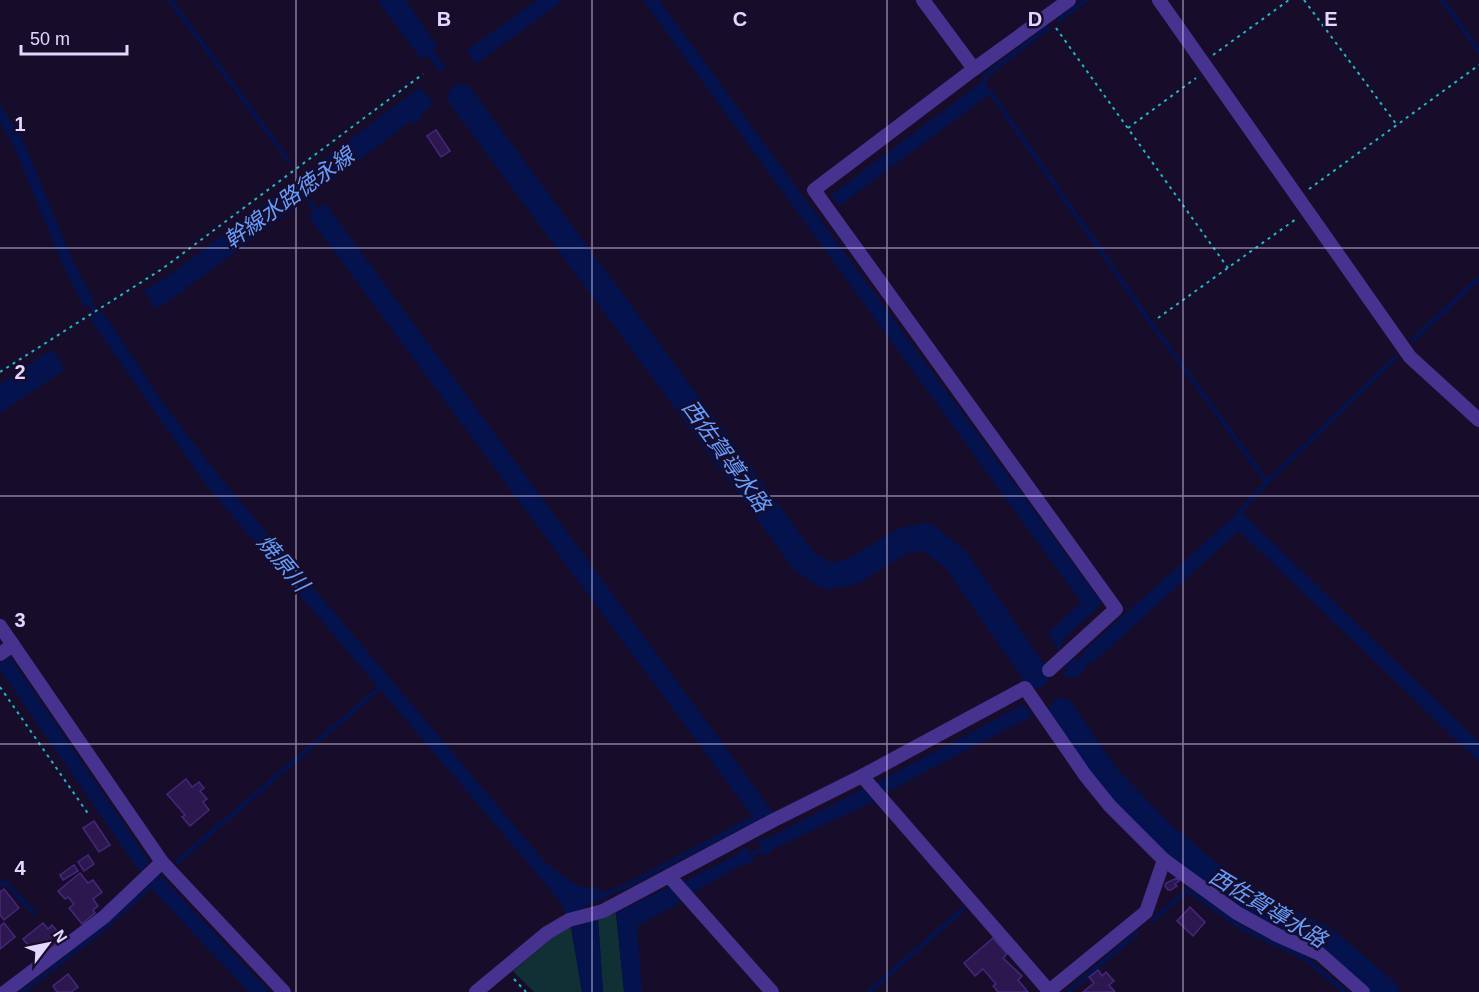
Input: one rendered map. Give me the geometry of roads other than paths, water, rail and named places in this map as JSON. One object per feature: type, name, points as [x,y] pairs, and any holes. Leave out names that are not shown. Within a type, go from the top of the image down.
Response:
[{"type":"street","points":[[923,0],[974,69]]},
{"type":"street","points":[[1049,669],[1116,609],[814,190],[1069,0]]},
{"type":"street","points":[[1159,0],[1410,357],[1479,420]]},
{"type":"street","points":[[0,626],[162,862],[284,992]]},
{"type":"street","points":[[0,654],[14,645]]},
{"type":"street","points":[[476,992],[547,933],[575,918],[678,886],[870,786],[1025,688],[1085,775],[1110,806],[1164,860],[1238,913],[1277,935],[1320,954],[1363,992]]},
{"type":"street","points":[[870,786],[1049,992],[1146,912],[1164,860]]},
{"type":"street","points":[[5,992],[104,917],[162,862]]},
{"type":"street","points":[[678,886],[772,992]]},
{"type":"water","points":[[377,0],[405,0],[438,46],[433,50],[446,68],[440,72],[427,55],[421,59]]},
{"type":"water","points":[[537,0],[564,0],[476,64],[467,50]]},
{"type":"water","points":[[643,0],[659,0],[1102,603],[1062,641],[1063,645],[1058,649],[1048,633],[1081,602]]},
{"type":"water","points":[[983,81],[991,93],[839,206],[831,195]]},
{"type":"water","name":"幹線水路徳永線","points":[[420,87],[434,104],[421,114],[422,117],[414,124],[411,121],[176,296],[155,309],[144,290],[168,276]]},
{"type":"water","points":[[0,104],[23,140],[71,257],[94,301],[84,307],[61,261],[13,144],[0,122]]},
{"type":"water","points":[[325,203],[773,812],[629,887],[627,883],[752,816],[308,216]]},
{"type":"water","points":[[103,312],[166,407],[219,476],[545,862],[578,885],[600,889],[608,897],[567,915],[559,900],[207,486],[90,319]]},
{"type":"water","points":[[51,350],[60,359],[64,370],[0,413],[0,384]]},
{"type":"water","points":[[1240,511],[1479,742],[1479,762],[1239,531],[1097,659],[1084,666],[1086,669],[1073,679],[1071,676],[1067,679],[1064,675],[1067,672],[1064,668],[1069,664],[1065,659],[1069,656],[1073,660],[1076,658],[1078,660],[1087,648]]},
{"type":"water","points":[[10,657],[149,861],[140,872],[0,670],[0,663]]},
{"type":"water","points":[[1024,704],[1032,716],[885,793],[876,783]]},
{"type":"water","points":[[863,789],[874,801],[773,849],[766,856],[757,840],[768,838]]},
{"type":"water","points":[[746,846],[754,862],[742,865],[692,893],[683,882],[736,855]]},
{"type":"water","points":[[158,873],[270,992],[249,992],[148,885]]},
{"type":"water","points":[[669,887],[681,902],[637,926],[642,992],[624,992],[616,913]]},
{"type":"water","points":[[598,919],[603,992],[582,992],[571,927]]},
{"type":"waterway","points":[[170,0],[289,161]]},
{"type":"waterway","points":[[1059,20],[1086,0]]},
{"type":"waterway","points":[[1442,0],[1479,51]]},
{"type":"waterway","points":[[1048,28],[985,76],[983,90],[991,93],[1151,323],[1267,482]]},
{"type":"waterway","name":"西佐賀導水路","points":[[461,97],[804,561],[827,576],[852,572],[902,541],[926,536],[956,560],[1036,675]]},
{"type":"waterway","name":"幹線水路徳永線","points":[[304,195],[316,210]]},
{"type":"waterway","points":[[1413,340],[1479,278]]},
{"type":"waterway","name":"焼原川","points":[[86,298],[100,319]]},
{"type":"waterway","points":[[1240,511],[1396,357]]},
{"type":"waterway","points":[[177,862],[383,685]]},
{"type":"waterway","name":"西佐賀導水路","points":[[1062,711],[1106,776],[1163,835],[1205,870],[1266,910],[1324,939],[1386,992]]},
{"type":"waterway","points":[[746,858],[765,848]]},
{"type":"waterway","points":[[0,885],[5,882],[34,913]]},
{"type":"waterway","points":[[606,894],[628,885]]},
{"type":"waterway","points":[[23,992],[102,930],[150,887]]},
{"type":"waterway","points":[[1153,920],[1188,890],[1242,928],[1306,959],[1345,992]]},
{"type":"waterway","points":[[869,992],[963,909]]},
{"type":"waterway","points":[[1068,992],[1137,933]]}]
